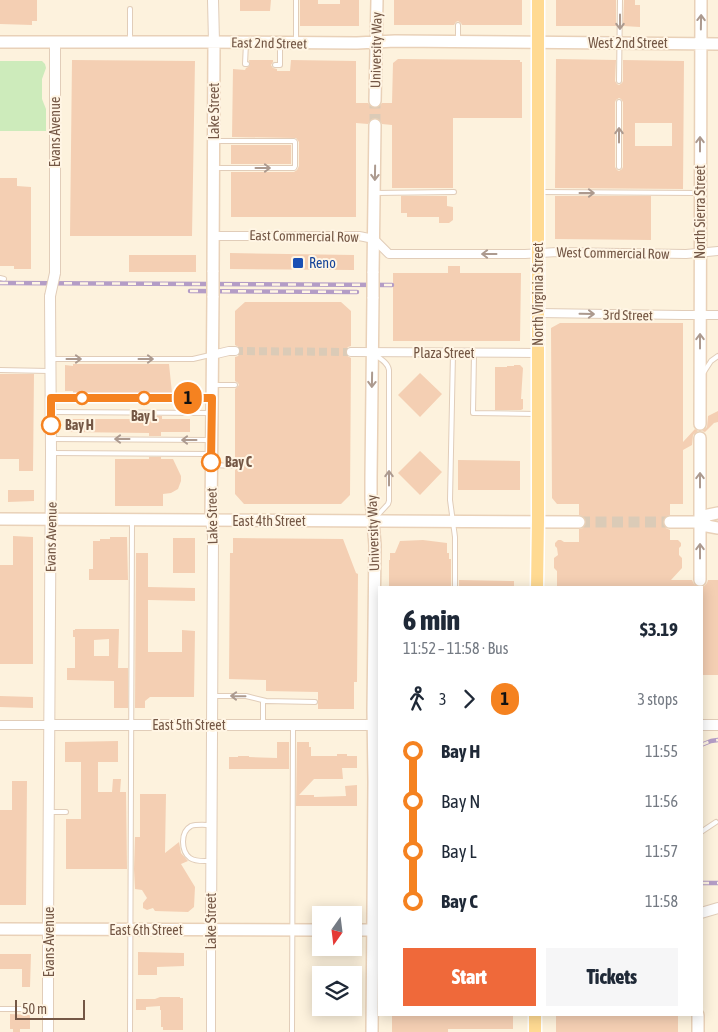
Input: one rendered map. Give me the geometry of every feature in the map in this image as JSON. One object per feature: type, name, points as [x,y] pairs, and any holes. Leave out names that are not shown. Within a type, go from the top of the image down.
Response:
[{"type":"main road","name":"University Way","points":[[376,0],[376,101]]},
{"type":"main road","name":"North Virginia Street","points":[[537,586],[538,0]]},
{"type":"main road","name":"North Sierra Street","points":[[700,424],[701,0]]},
{"type":"main road","name":"East 2nd Street","points":[[0,42],[538,42]]},
{"type":"main road","name":"Lake Street","points":[[211,520],[214,42]]},
{"type":"main road","name":"West 2nd Street","points":[[538,42],[718,44]]},
{"type":"main road","name":"University Way","points":[[372,1032],[376,930],[374,782],[376,725],[375,545],[371,484],[375,125]]},
{"type":"main road","points":[[700,438],[700,580]]},
{"type":"main road","points":[[700,522],[708,515],[718,513]]},
{"type":"main road","name":"East 4th Street","points":[[0,519],[579,522]]},
{"type":"main road","points":[[670,522],[700,522],[707,526],[718,528]]},
{"type":"main road","name":"East 6th Street","points":[[0,929],[312,930]]},
{"type":"main road","points":[[362,930],[376,930]]},
{"type":"main road","points":[[535,1016],[535,1032]]},
{"type":"main road","points":[[698,1016],[698,1032]]},
{"type":"street","name":"Lake Street","points":[[212,0],[214,42]]},
{"type":"street","name":"Evans Avenue","points":[[48,1032],[51,519],[50,296],[55,273],[56,42]]},
{"type":"street","name":"East Commercial Row","points":[[214,236],[359,236],[374,239],[390,254],[538,253]]},
{"type":"street","name":"West Commercial Row","points":[[538,253],[674,254],[718,251]]},
{"type":"street","name":"3rd Street","points":[[538,313],[718,315]]},
{"type":"street","points":[[212,355],[235,351]]},
{"type":"street","name":"Plaza Street","points":[[351,352],[538,353]]},
{"type":"street","name":"Lake Street","points":[[211,520],[213,536],[211,1032]]},
{"type":"street","name":"East 5th Street","points":[[0,724],[376,725]]},
{"type":"street","points":[[703,725],[718,725]]},
{"type":"street","points":[[703,912],[718,908]]},
{"type":"lane","points":[[296,0],[296,43]]},
{"type":"lane","points":[[619,81],[620,0]]},
{"type":"lane","points":[[130,9],[130,42]]},
{"type":"lane","points":[[458,25],[458,42]]},
{"type":"lane","points":[[246,42],[245,64],[247,64]]},
{"type":"lane","points":[[275,65],[280,65],[280,43]]},
{"type":"lane","points":[[619,102],[619,167]]},
{"type":"lane","points":[[214,141],[294,141],[295,166],[294,168],[214,168]]},
{"type":"lane","points":[[538,192],[619,190],[700,193]]},
{"type":"lane","points":[[375,192],[454,192]]},
{"type":"lane","points":[[372,352],[386,363],[389,370],[388,504],[373,521]]},
{"type":"lane","points":[[452,353],[450,500],[455,537],[455,586]]},
{"type":"lane","points":[[474,353],[473,413],[538,414]]},
{"type":"lane","points":[[51,359],[193,359],[212,355]]},
{"type":"lane","points":[[700,378],[711,361],[718,356]]},
{"type":"lane","points":[[0,370],[51,371]]},
{"type":"lane","points":[[212,385],[235,385]]},
{"type":"lane","points":[[51,398],[212,398]]},
{"type":"lane","points":[[51,412],[212,413]]},
{"type":"lane","points":[[51,439],[212,440]]},
{"type":"lane","points":[[51,453],[211,460],[235,466]]},
{"type":"lane","points":[[130,1032],[131,930],[128,772],[131,725],[132,520]]},
{"type":"lane","points":[[212,696],[246,696],[263,701],[315,702]]},
{"type":"lane","points":[[263,701],[263,725]]},
{"type":"lane","points":[[292,1032],[293,725]]},
{"type":"lane","points":[[49,812],[66,812]]},
{"type":"lane","points":[[703,831],[716,822]]},
{"type":"lane","points":[[211,861],[196,861],[188,856],[183,839],[190,827],[212,825]]},
{"type":"lane","points":[[0,1008],[49,1010]]},
{"type":"green space","points":[[0,61],[42,61],[45,64],[46,68],[42,79],[42,99],[46,109],[46,131],[0,131]]},
{"type":"building","points":[[0,0],[37,0],[37,21],[32,21],[32,25],[0,24]]},
{"type":"building","points":[[240,0],[271,0],[270,11],[240,11]]},
{"type":"building","points":[[300,0],[318,0],[318,4],[340,4],[340,0],[359,0],[359,26],[300,26]]},
{"type":"building","points":[[394,0],[522,0],[522,25],[462,25],[458,21],[454,25],[394,25]]},
{"type":"building","points":[[556,0],[616,0],[616,26],[556,26]]},
{"type":"building","points":[[624,0],[635,0],[635,5],[640,5],[640,27],[623,26]]},
{"type":"building","points":[[398,59],[520,60],[522,62],[522,118],[453,118],[453,188],[392,188],[392,125],[382,124],[376,118],[371,119],[368,124],[356,123],[356,217],[231,217],[231,172],[294,172],[299,166],[299,142],[296,138],[232,137],[233,69],[245,70],[250,65],[249,60],[273,60],[271,65],[277,71],[290,71],[291,60],[356,61],[356,103],[368,103],[371,107],[375,108],[379,107],[382,103],[392,103],[393,63]]},
{"type":"building","points":[[556,59],[616,60],[615,81],[619,85],[623,81],[623,60],[684,61],[683,189],[555,188]],"holes":[[[619,98],[623,102],[623,167],[619,171],[615,167],[615,102]],[[635,123],[672,123],[672,146],[635,146]]]},
{"type":"building","points":[[72,60],[195,61],[192,236],[70,236]]},
{"type":"building","points":[[231,145],[291,145],[291,164],[231,164]]},
{"type":"building","points":[[0,178],[17,178],[17,186],[31,187],[31,269],[14,269],[14,266],[0,266]]},
{"type":"building","points":[[401,196],[447,196],[447,206],[453,207],[453,220],[449,223],[439,223],[439,217],[407,217],[407,213],[401,213]]},
{"type":"building","points":[[555,196],[651,196],[651,240],[555,239]]},
{"type":"building","name":"Reno","points":[[230,253],[354,255],[354,270],[230,269]]},
{"type":"building","points":[[129,255],[196,255],[196,272],[129,272]]},
{"type":"building","points":[[448,266],[460,266],[460,273],[521,273],[520,341],[393,341],[393,273],[448,273]]},
{"type":"building","points":[[245,302],[341,302],[351,311],[351,346],[345,351],[346,355],[351,358],[350,495],[341,504],[244,504],[235,494],[235,470],[239,466],[235,462],[235,389],[239,385],[235,381],[235,357],[241,351],[235,345],[235,311]]},
{"type":"building","points":[[560,323],[683,323],[683,442],[695,429],[698,431],[693,435],[692,445],[683,450],[683,504],[670,504],[670,515],[664,518],[663,522],[666,528],[670,530],[670,540],[678,540],[681,543],[679,555],[682,558],[682,568],[671,580],[692,580],[698,586],[557,586],[557,571],[554,568],[554,558],[558,555],[555,543],[558,540],[579,542],[579,529],[583,528],[586,523],[585,518],[579,515],[579,504],[557,504],[552,498],[551,328]]},
{"type":"building","points":[[73,364],[169,364],[172,393],[149,395],[149,393],[73,393],[73,391],[65,391],[65,365],[73,366]]},
{"type":"building","points":[[520,365],[523,368],[521,399],[523,399],[523,409],[495,410],[495,367]]},
{"type":"building","points":[[420,373],[442,394],[420,417],[398,395]]},
{"type":"building","points":[[0,374],[34,374],[33,471],[19,471],[19,459],[0,459]]},
{"type":"building","points":[[718,411],[718,422],[714,423],[705,432],[702,431],[707,427],[708,416]]},
{"type":"building","points":[[149,416],[162,416],[162,419],[190,419],[190,432],[161,432],[161,436],[149,436],[149,433],[66,432],[66,419],[149,419]]},
{"type":"building","points":[[420,451],[442,472],[420,495],[398,473]]},
{"type":"building","points":[[149,457],[173,459],[181,476],[178,489],[171,493],[163,494],[163,506],[115,506],[115,459],[149,459]]},
{"type":"building","points":[[458,460],[520,461],[520,490],[458,490]]},
{"type":"building","points":[[8,490],[34,490],[34,501],[8,502]]},
{"type":"building","points":[[13,536],[33,537],[33,664],[0,664],[0,565],[13,565]]},
{"type":"building","points":[[110,537],[127,537],[128,580],[89,580],[89,569],[93,569],[93,541],[110,539]]},
{"type":"building","points":[[173,538],[195,538],[195,573],[173,573]]},
{"type":"building","points":[[233,538],[343,539],[358,574],[357,682],[354,682],[354,709],[318,709],[318,692],[266,691],[266,680],[229,679],[230,553],[233,553]]},
{"type":"building","points":[[423,540],[447,543],[447,553],[449,553],[449,559],[451,559],[451,586],[389,586],[390,553],[395,553],[400,541]]},
{"type":"building","points":[[136,553],[148,553],[148,587],[195,588],[195,601],[148,600],[148,652],[182,652],[182,630],[195,631],[194,697],[150,697],[145,701],[145,708],[135,708]]},
{"type":"building","points":[[459,580],[514,581],[514,586],[459,586]]},
{"type":"building","points":[[708,580],[718,580],[718,675],[703,675],[703,586]]},
{"type":"building","points":[[119,629],[118,668],[128,668],[128,708],[114,708],[114,681],[67,680],[67,668],[75,668],[75,637],[73,637],[73,630]],"holes":[[[109,639],[109,656],[94,656],[94,640]]]},
{"type":"building","points":[[0,696],[33,697],[33,708],[0,707]]},
{"type":"building","points":[[118,741],[118,762],[98,762],[98,792],[112,792],[113,779],[121,779],[120,792],[126,792],[127,869],[66,869],[66,819],[81,819],[81,762],[65,762],[65,742]]},
{"type":"building","points":[[277,742],[289,742],[289,769],[229,769],[229,757],[277,758]]},
{"type":"building","points":[[297,742],[309,742],[311,756],[347,754],[347,756],[357,756],[357,768],[342,768],[343,779],[314,779],[299,795],[314,795],[314,797],[346,796],[345,786],[357,785],[357,806],[296,806]]},
{"type":"building","points":[[12,781],[27,781],[26,905],[0,905],[0,810],[12,810]]},
{"type":"building","points":[[140,794],[166,794],[165,853],[179,842],[181,853],[188,861],[181,864],[195,887],[194,907],[188,912],[155,911],[153,908],[147,910],[143,908],[143,903],[147,898],[142,890],[135,889],[135,837],[140,837]]},
{"type":"building","points":[[138,952],[184,953],[184,966],[157,967],[157,975],[138,975]]},
{"type":"building","points":[[0,954],[31,954],[30,987],[22,987],[22,969],[0,969]]},
{"type":"building","points":[[160,997],[183,998],[183,1030],[163,1030],[163,1027],[161,1027],[160,1006],[146,1007],[146,1010],[136,1010],[136,999],[155,999]]},
{"type":"building","points":[[10,1014],[30,1015],[30,1029],[20,1029],[20,1032],[13,1032],[13,1029],[10,1029]]},
{"type":"building","points":[[392,1016],[513,1016],[513,1029],[448,1029],[448,1032],[392,1032]]},
{"type":"building","points":[[556,1016],[678,1016],[678,1032],[556,1032]]},
{"type":"tunnel","points":[[375,101],[375,125]]},
{"type":"tunnel","points":[[235,351],[351,352]]},
{"type":"tunnel","points":[[579,522],[670,522]]},
{"type":"railway","points":[[0,283],[392,285]]},
{"type":"railway","points":[[190,291],[357,292]]},
{"type":"railway","points":[[703,744],[718,740]]},
{"type":"railway","points":[[703,883],[718,883]]},
{"type":"bus line","name":"1","points":[[51,425],[51,398],[212,398],[211,462]]},
{"type":"place","name":"Reno","points":[[298,263]]},
{"type":"place","name":"Bay L","points":[[144,398]]},
{"type":"place","name":"Bay H","points":[[51,425]]},
{"type":"place","name":"Bay C","points":[[211,462]]}]
